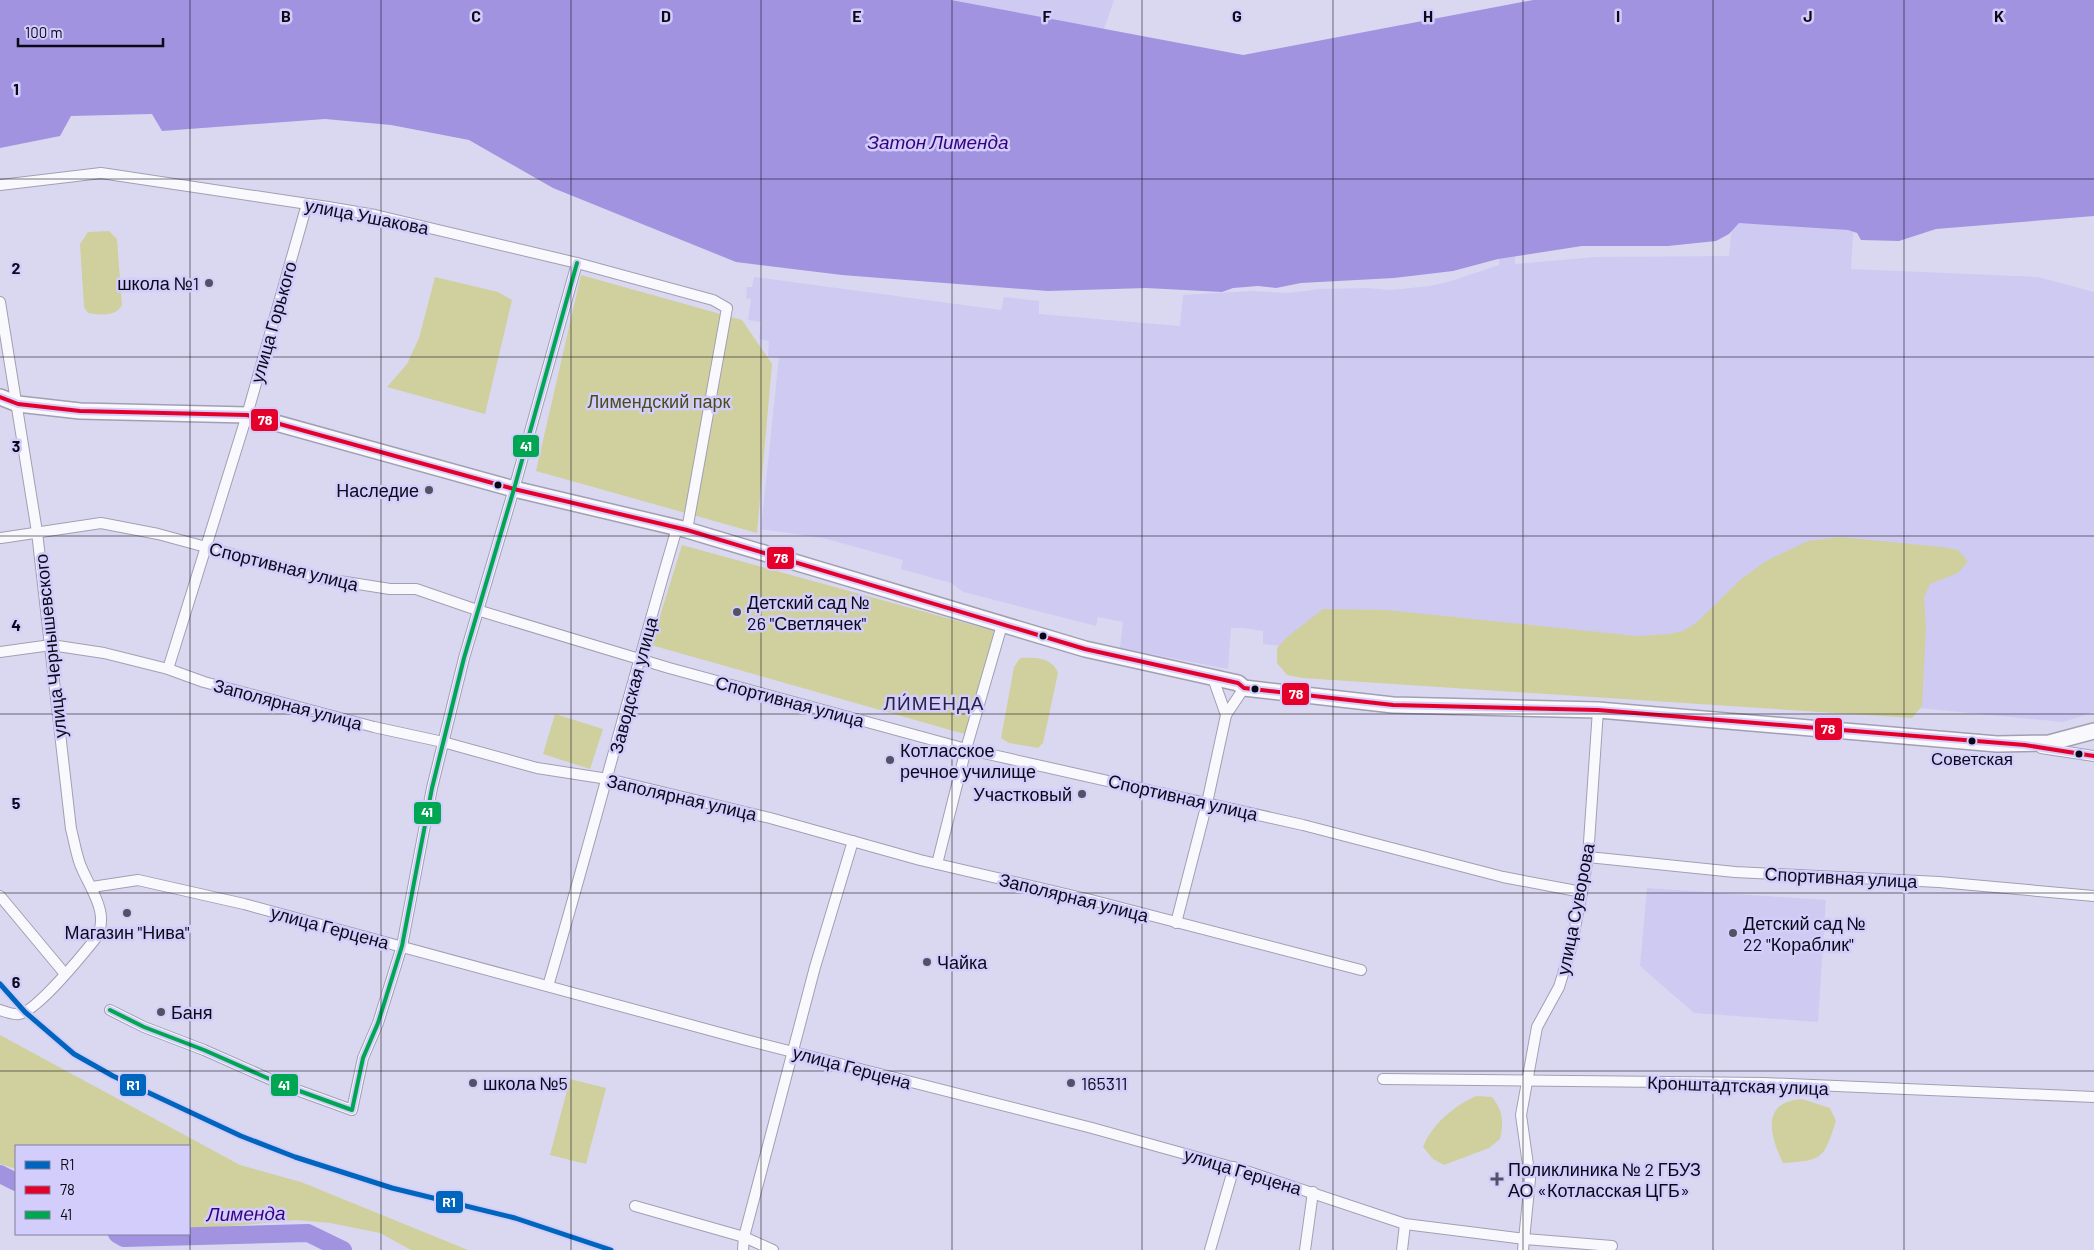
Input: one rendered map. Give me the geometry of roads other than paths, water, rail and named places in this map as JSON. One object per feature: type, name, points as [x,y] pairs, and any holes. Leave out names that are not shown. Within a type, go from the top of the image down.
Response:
[{"type":"main road","points":[[0,397],[18,404],[80,411],[247,414],[514,490],[682,529],[1085,649],[1238,683],[1244,688],[1393,705],[1598,710],[2025,745],[2070,739],[2094,731]]},
{"type":"street","name":"улица Ушакова","points":[[0,185],[100,173],[307,204],[375,216],[577,263],[703,296],[727,308]]},
{"type":"street","name":"улица Горького","points":[[168,668],[247,414],[307,204]]},
{"type":"street","points":[[110,1010],[144,1027],[204,1050],[283,1085],[352,1110],[363,1058],[378,1023],[402,946],[443,742],[476,610],[514,490],[577,263]]},
{"type":"street","name":"улица Чернышевского","points":[[0,302],[18,404],[37,532],[71,829],[80,864],[92,887],[101,912],[100,932],[66,974],[25,1012],[13,1014],[0,1010]]},
{"type":"street","name":"Заводская улица","points":[[548,986],[608,779],[639,658],[682,529],[727,308]]},
{"type":"street","name":"Спортивная улица","points":[[1,538],[101,523],[158,534],[320,578],[390,589],[416,589],[476,610],[639,658],[966,749],[1207,802],[1498,876],[1582,892]]},
{"type":"street","points":[[937,864],[966,749],[1002,625]]},
{"type":"street","name":"Заполярная улица","points":[[0,652],[51,646],[104,653],[168,668],[243,692],[374,727],[443,742],[537,768],[608,779],[937,864],[1361,970]]},
{"type":"street","points":[[1213,678],[1226,715]]},
{"type":"street","points":[[1176,923],[1207,802],[1226,715],[1244,688]]},
{"type":"street","name":"улица Суворова","points":[[1523,1250],[1530,1179],[1521,1114],[1537,1027],[1559,987],[1571,948],[1582,892],[1588,858],[1598,710]]},
{"type":"street","points":[[2025,745],[2094,756]]},
{"type":"street","points":[[743,1250],[744,1237],[815,967],[853,841]]},
{"type":"street","name":"Спортивная улица","points":[[1588,858],[1735,872],[1939,882],[2094,896]]},
{"type":"street","name":"улица Герцена","points":[[92,887],[138,880],[244,904],[794,1052],[1086,1126],[1234,1167],[1405,1224],[1525,1239],[1612,1246]]},
{"type":"street","points":[[0,896],[66,974]]},
{"type":"street","name":"Кронштадтская улица","points":[[1382,1079],[1764,1084],[2094,1097]]},
{"type":"street","points":[[1210,1250],[1234,1167]]},
{"type":"street","points":[[1305,1250],[1313,1192]]},
{"type":"street","points":[[634,1206],[744,1237],[772,1250]]},
{"type":"street","points":[[1402,1250],[1405,1224]]},
{"type":"water","name":"Затон Лименда","points":[[0,0],[951,0],[1243,55],[1533,0],[2094,0],[2094,216],[1936,229],[1899,241],[1861,240],[1857,233],[1848,230],[1739,223],[1729,234],[1716,241],[1668,246],[1582,246],[1498,259],[1453,271],[1394,278],[1301,283],[1276,288],[1258,286],[1233,288],[1222,292],[1146,288],[1048,291],[842,275],[736,262],[553,188],[469,140],[391,125],[325,119],[162,131],[152,114],[71,116],[60,136],[0,148]]},
{"type":"waterway","name":"Лименда","points":[[0,1174],[15,1182]]},
{"type":"waterway","name":"Лименда","points":[[119,1235],[124,1238],[308,1233],[343,1250]]},
{"type":"place","name":"школа №1","points":[[209,283]]},
{"type":"place","name":"Наследие","points":[[429,490]]},
{"type":"place","name":"Детский сад № 26 \"Светлячек\"","points":[[737,612]]},
{"type":"place","name":"Советская","points":[[1972,741]]},
{"type":"place","name":"Котласское речное училище","points":[[890,760]]},
{"type":"place","name":"Участковый","points":[[1082,794]]},
{"type":"place","name":"Магазин \"Нива\"","points":[[127,913]]},
{"type":"place","name":"Детский сад № 22 \"Кораблик\"","points":[[1733,933]]},
{"type":"place","name":"Чайка","points":[[927,962]]},
{"type":"place","name":"Баня","points":[[161,1012]]},
{"type":"place","name":"школа №5","points":[[473,1083]]},
{"type":"place","name":"165311","points":[[1071,1083]]},
{"type":"place","name":"Поликлиника № 2 ГБУЗ АО «Котласская ЦГБ»","points":[[1497,1179]]},
{"type":"district","name":"ЛИ́МЕНДА","points":[[934,702]]},
{"type":"park label","name":"Лимендский парк","points":[[659,401]]}]
